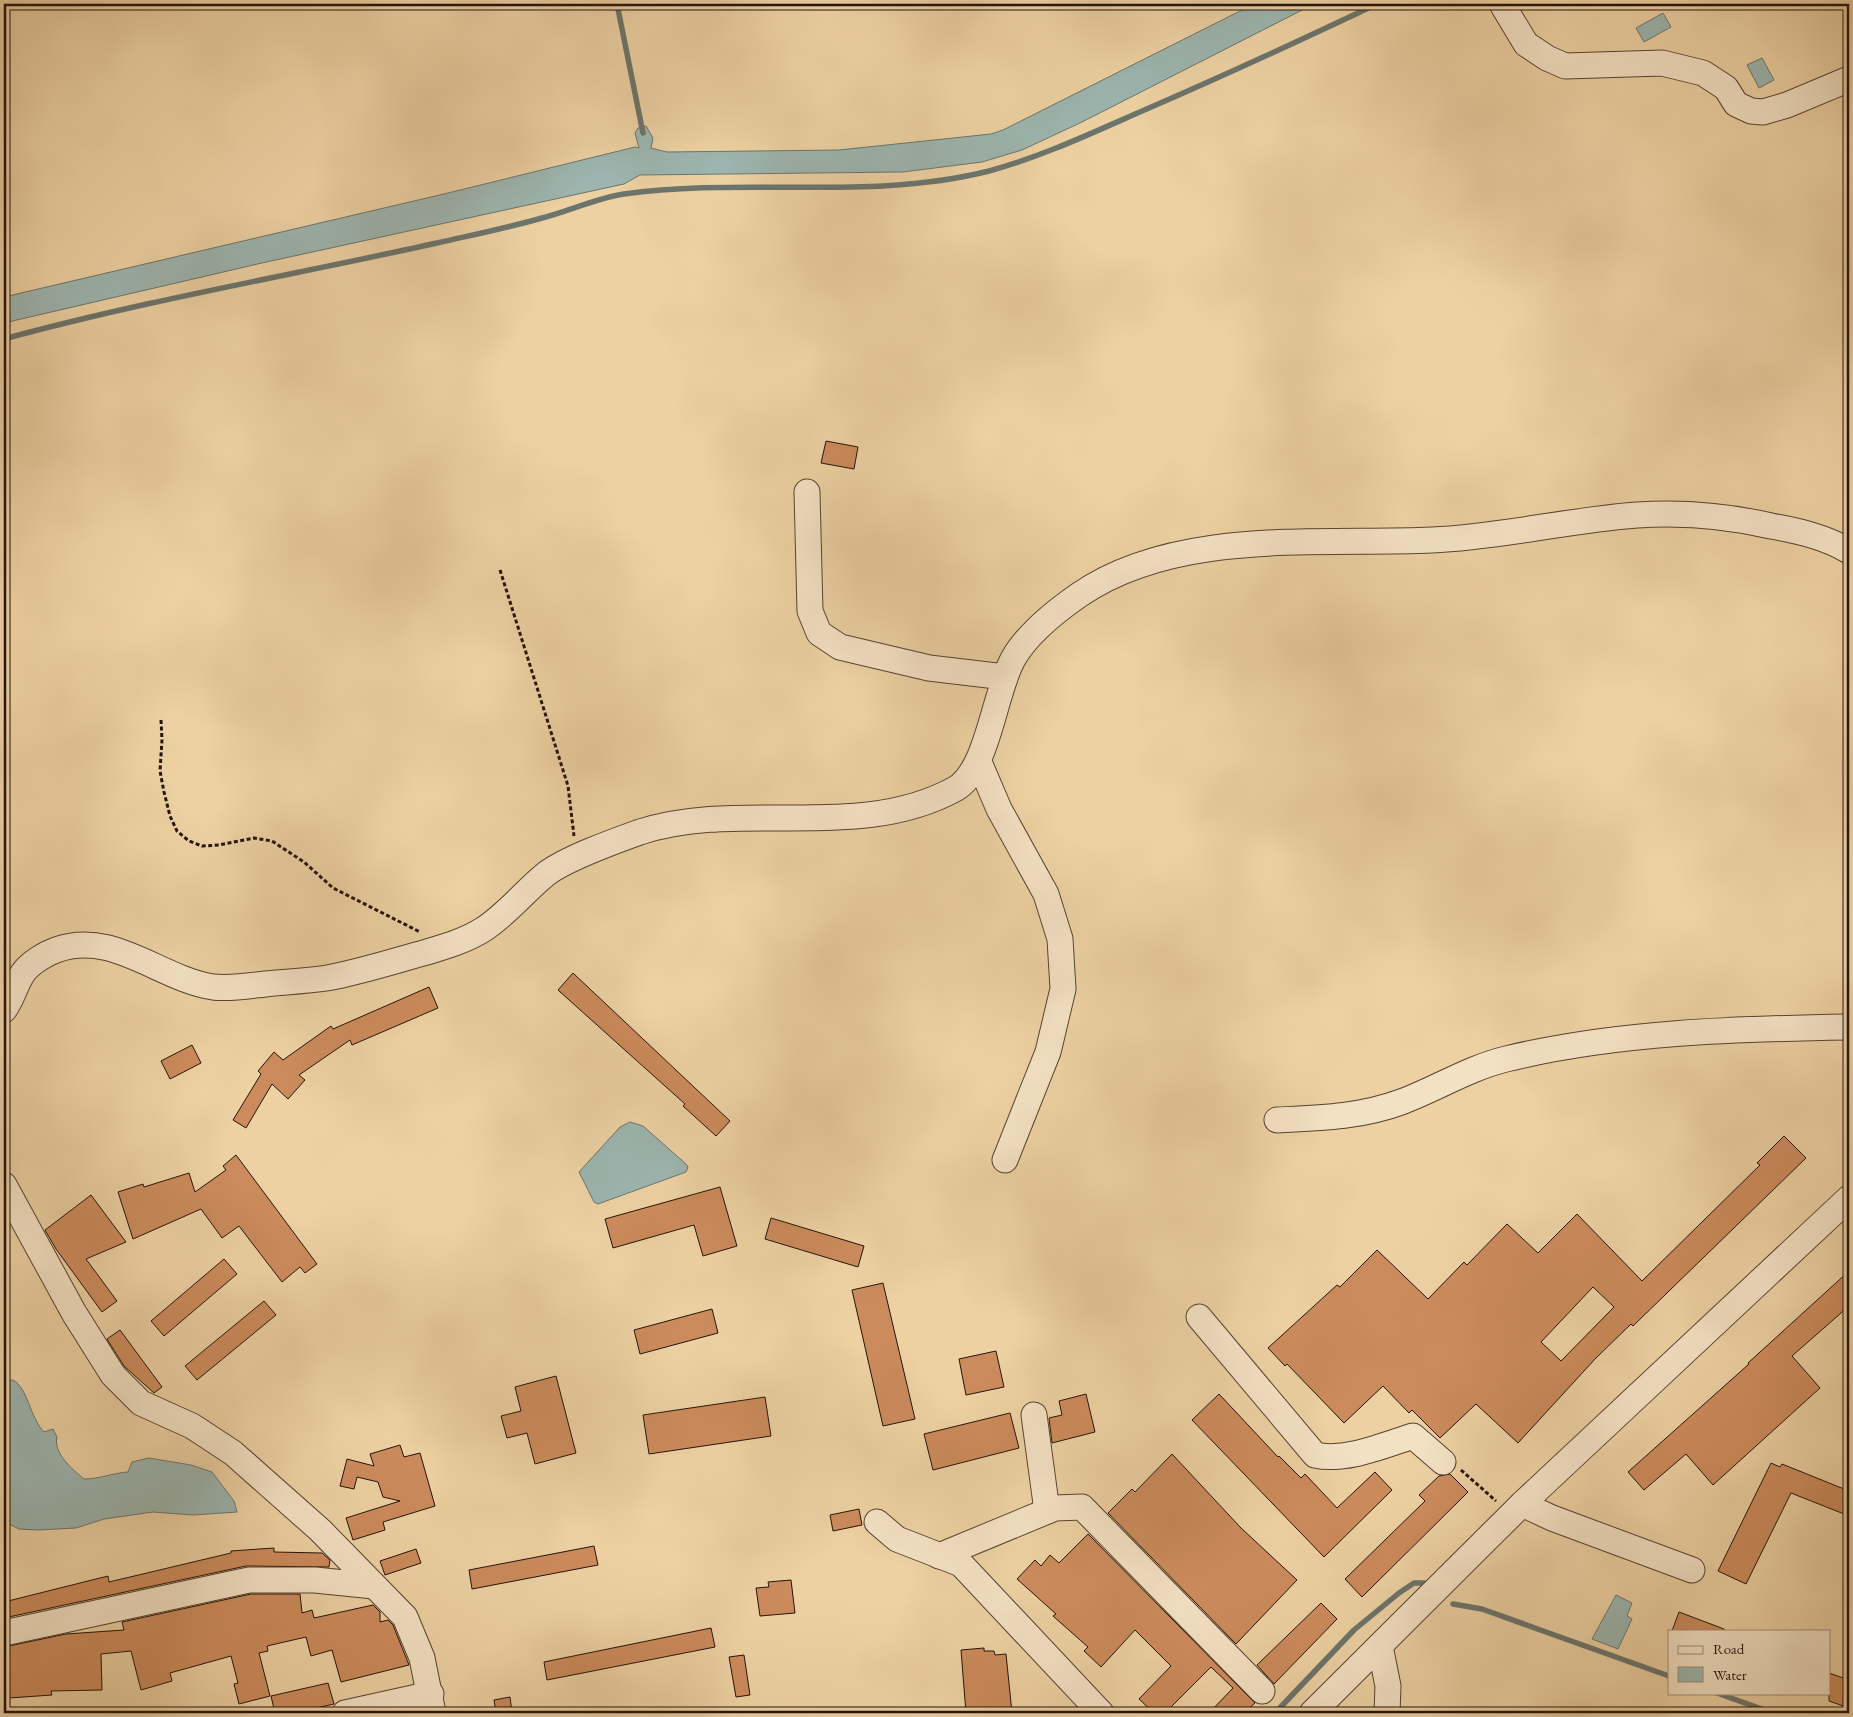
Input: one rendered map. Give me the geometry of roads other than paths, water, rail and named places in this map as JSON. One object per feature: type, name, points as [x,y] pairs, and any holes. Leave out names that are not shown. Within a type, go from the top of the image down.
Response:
[{"type":"street","points":[[1502,4],[1526,44],[1547,58],[1565,66],[1662,63],[1703,73],[1726,88],[1736,104],[1751,111],[1763,112],[1787,105],[1849,79]]},
{"type":"street","points":[[807,492],[810,611],[819,633],[840,647],[929,668],[1006,677]]},
{"type":"street","points":[[4,1010],[13,998],[24,971],[46,954],[66,946],[104,946],[188,980],[215,987],[328,978],[464,940],[486,928],[550,871],[641,832],[667,826],[708,821],[867,817],[908,807],[960,786],[979,762],[995,705],[1014,657],[1043,623],[1083,592],[1136,567],[1160,559],[1220,546],[1430,540],[1494,535],[1636,515],[1688,514],[1762,524],[1810,534],[1849,551]]},
{"type":"street","points":[[979,762],[999,808],[1046,894],[1060,939],[1063,989],[1048,1052],[1006,1160]]},
{"type":"street","points":[[1277,1120],[1356,1115],[1400,1103],[1482,1066],[1505,1059],[1560,1049],[1622,1039],[1763,1028],[1849,1027]]},
{"type":"street","points":[[4,1186],[74,1313],[114,1375],[141,1403],[192,1426],[233,1453],[320,1530],[405,1616],[422,1658],[432,1704],[345,1713]]},
{"type":"street","points":[[1312,1713],[1516,1509],[1849,1198]]},
{"type":"street","points":[[1199,1317],[1315,1455],[1325,1457],[1358,1452],[1414,1436],[1443,1462]]},
{"type":"street","points":[[1034,1415],[1047,1511]]},
{"type":"street","points":[[939,1556],[1055,1508],[1082,1507],[1262,1691]]},
{"type":"street","points":[[1516,1509],[1552,1518],[1692,1570]]},
{"type":"street","points":[[876,1522],[897,1539],[961,1564],[1101,1713]]},
{"type":"street","points":[[4,1633],[249,1580],[316,1580],[374,1586]]},
{"type":"street","points":[[1380,1646],[1388,1686],[1387,1713]]},
{"type":"water","points":[[1254,4],[1314,4],[1082,122],[1022,150],[982,162],[903,172],[640,175],[624,184],[262,263],[4,323],[4,297],[448,193],[635,147],[639,148],[635,133],[638,128],[646,126],[653,138],[651,148],[667,152],[839,150],[991,134],[1003,130]]},
{"type":"water","points":[[1663,13],[1671,27],[1644,42],[1636,28]]},
{"type":"water","points":[[1762,58],[1774,80],[1759,88],[1747,65]]},
{"type":"water","points":[[630,1122],[643,1126],[688,1167],[686,1172],[598,1204],[594,1202],[579,1172],[620,1127]]},
{"type":"water","points":[[13,1380],[26,1396],[39,1426],[44,1432],[53,1429],[57,1437],[58,1449],[64,1460],[84,1479],[128,1472],[132,1462],[149,1458],[191,1465],[212,1472],[234,1501],[237,1512],[193,1515],[153,1512],[104,1519],[76,1528],[38,1530],[19,1529],[5,1522],[4,1381]]},
{"type":"water","points":[[1616,1595],[1632,1603],[1627,1616],[1632,1619],[1618,1649],[1592,1639]]},
{"type":"waterway","points":[[617,4],[643,133]]},
{"type":"waterway","points":[[4,339],[112,312],[503,228],[604,198],[624,194],[715,187],[899,185],[944,180],[989,171],[1050,151],[1090,134],[1377,4]]},
{"type":"waterway","points":[[1275,1713],[1354,1630],[1399,1593],[1414,1583],[1424,1583]]},
{"type":"waterway","points":[[1453,1604],[1482,1609],[1668,1676]]},
{"type":"waterway","points":[[1720,1694],[1773,1713]]}]
